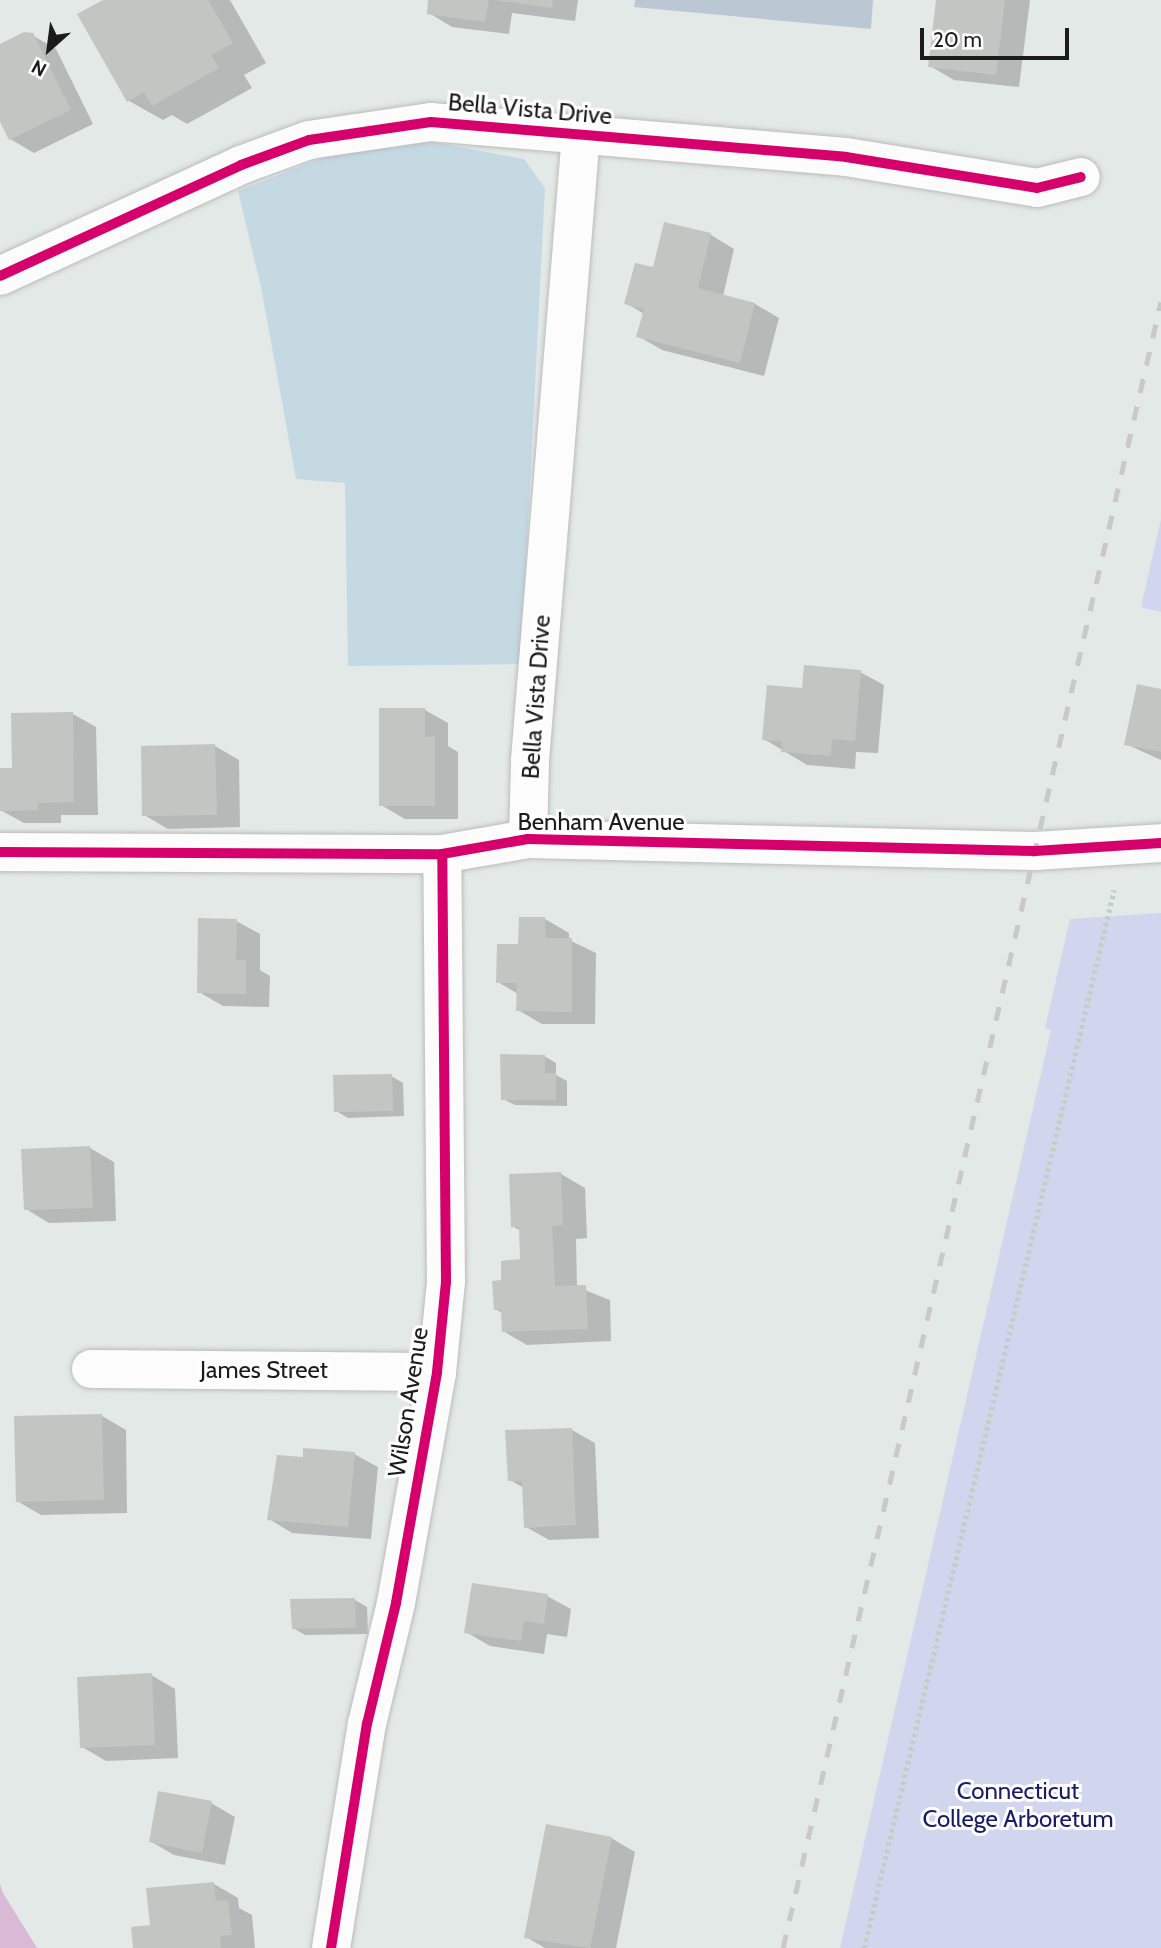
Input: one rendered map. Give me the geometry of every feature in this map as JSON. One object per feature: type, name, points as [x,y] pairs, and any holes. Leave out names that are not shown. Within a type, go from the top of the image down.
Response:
[{"type":"street","name":"Bella Vista Drive","points":[[0,276],[241,165],[309,140],[431,122],[846,157],[1037,188],[1081,177]]},
{"type":"street","name":"Bella Vista Drive","points":[[528,839],[530,760],[581,135]]},
{"type":"street","name":"Benham Avenue","points":[[0,852],[442,854],[528,839],[1035,850],[1143,845]]},
{"type":"street","name":"Wilson Avenue","points":[[331,1948],[367,1724],[396,1603],[437,1372],[446,1282],[442,854]]},
{"type":"street","name":"James Street","points":[[91,1369],[437,1372]]},
{"type":"path","points":[[863,1948],[1143,845]]},
{"type":"shaded area","points":[[635,0],[873,0],[871,29],[634,7]]},
{"type":"shaded area","points":[[428,141],[524,159],[545,188],[521,664],[348,666],[345,483],[296,479],[261,287],[238,191],[347,148]]},
{"type":"shaded area","points":[[0,1884],[3,1893],[37,1948],[0,1948]]},
{"type":"green space","points":[[1161,519],[1161,612],[1141,607]]},
{"type":"green space","name":"Connecticut College Arboretum","points":[[1161,913],[1161,1948],[840,1948],[1051,1030],[1045,1028],[1070,919]]},
{"type":"building","points":[[103,0],[208,0],[233,43],[211,55],[219,68],[152,106],[144,92],[127,102],[77,14]]},
{"type":"building","points":[[428,0],[489,0],[485,22],[427,14]]},
{"type":"building","points":[[494,0],[553,0],[552,8]]},
{"type":"building","points":[[936,0],[1005,0],[996,75],[928,67]]},
{"type":"building","points":[[24,32],[33,33],[71,110],[9,140],[0,122],[0,44]]},
{"type":"building","points":[[664,222],[711,233],[698,288],[755,303],[740,363],[636,337],[644,309],[624,304],[635,263],[653,267]]},
{"type":"building","points":[[804,665],[861,670],[855,741],[832,739],[831,756],[781,752],[782,741],[762,740],[767,685],[802,688]]},
{"type":"building","points":[[1137,684],[1161,689],[1161,752],[1124,745]]},
{"type":"building","points":[[379,708],[425,708],[425,737],[435,736],[435,806],[379,806]]},
{"type":"building","points":[[73,712],[74,802],[38,803],[38,810],[0,811],[0,768],[12,768],[11,713]]},
{"type":"building","points":[[215,744],[217,815],[142,816],[141,746]]},
{"type":"building","points":[[519,917],[545,917],[546,938],[572,938],[572,1012],[516,1011],[517,983],[496,983],[497,944],[518,944]]},
{"type":"building","points":[[198,918],[237,919],[236,960],[246,960],[246,994],[197,993]]},
{"type":"building","points":[[500,1054],[545,1055],[545,1073],[556,1073],[556,1100],[501,1100]]},
{"type":"building","points":[[392,1074],[393,1111],[334,1112],[333,1075]]},
{"type":"building","points":[[90,1146],[93,1208],[24,1210],[21,1149]]},
{"type":"building","points":[[561,1172],[563,1225],[552,1226],[555,1286],[586,1285],[588,1329],[502,1332],[501,1310],[494,1310],[492,1281],[501,1280],[501,1261],[520,1259],[519,1227],[511,1227],[509,1174]]},
{"type":"building","points":[[102,1414],[104,1500],[16,1502],[14,1416]]},
{"type":"building","points":[[572,1428],[576,1525],[524,1528],[522,1481],[508,1481],[505,1430]]},
{"type":"building","points":[[303,1448],[355,1452],[348,1527],[267,1520],[277,1455],[303,1457]]},
{"type":"building","points":[[472,1583],[548,1594],[544,1624],[524,1621],[521,1641],[464,1633]]},
{"type":"building","points":[[355,1598],[356,1628],[292,1629],[290,1599]]},
{"type":"building","points":[[152,1673],[155,1745],[80,1748],[77,1677]]},
{"type":"building","points":[[158,1791],[212,1801],[202,1853],[149,1842]]},
{"type":"building","points":[[546,1824],[612,1837],[590,1948],[524,1938]]},
{"type":"building","points":[[214,1882],[216,1901],[228,1900],[232,1935],[220,1936],[221,1948],[133,1948],[131,1927],[150,1925],[146,1888]]},
{"type":"railway","points":[[783,1948],[1161,302]]},
{"type":"cycle path","points":[[0,276],[241,165],[309,140],[431,122],[846,157],[1037,188],[1081,177]]},
{"type":"cycle path","points":[[0,852],[442,854],[528,839],[1035,851],[1161,843]]},
{"type":"cycle path","points":[[331,1948],[367,1724],[396,1603],[437,1372],[446,1282],[442,854]]}]
